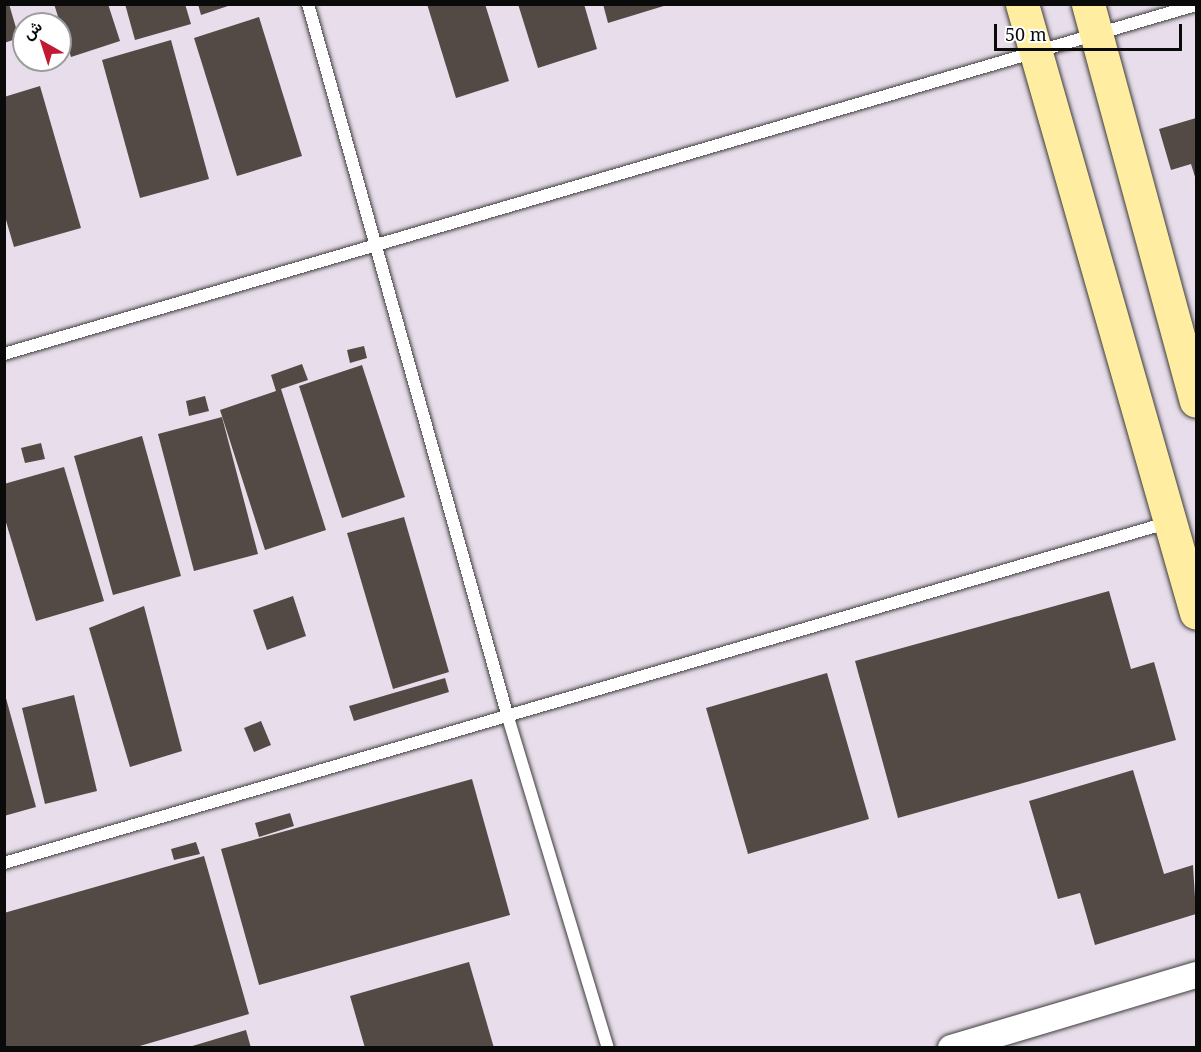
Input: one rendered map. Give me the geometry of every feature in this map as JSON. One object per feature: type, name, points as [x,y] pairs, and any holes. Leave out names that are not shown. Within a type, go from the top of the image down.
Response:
[{"type":"street","points":[[1022,4],[1197,613]]},
{"type":"street","points":[[1088,4],[1197,401]]},
{"type":"street","points":[[951,1047],[1197,975]]},
{"type":"lane","points":[[308,4],[507,714],[608,1047]]},
{"type":"lane","points":[[4,354],[376,243],[1197,5]]},
{"type":"lane","points":[[4,863],[1171,521]]},
{"type":"shaded area","points":[[5,5],[1196,5],[1196,1047],[5,1047]]},
{"type":"building","points":[[9,4],[12,14],[12,40],[4,43],[4,5]]},
{"type":"building","points":[[54,4],[108,4],[120,41],[72,57],[72,12],[57,12]]},
{"type":"building","points":[[125,4],[185,4],[191,24],[135,40]]},
{"type":"building","points":[[198,4],[231,4],[231,5],[201,15]]},
{"type":"building","points":[[427,4],[485,4],[509,81],[456,98]]},
{"type":"building","points":[[518,4],[584,4],[597,49],[538,68]]},
{"type":"building","points":[[603,4],[667,4],[667,5],[608,23]]},
{"type":"building","points":[[259,17],[302,156],[237,176],[194,38]]},
{"type":"building","points":[[171,40],[209,179],[140,198],[102,60]]},
{"type":"building","points":[[40,86],[81,228],[14,247],[4,213],[4,97]]},
{"type":"building","points":[[1196,118],[1196,180],[1191,164],[1171,170],[1159,129]]},
{"type":"building","points":[[364,346],[367,358],[350,363],[347,350]]},
{"type":"building","points":[[302,364],[308,380],[281,389],[326,530],[265,550],[220,410],[276,391],[271,375]]},
{"type":"building","points":[[362,365],[405,497],[342,518],[299,386]]},
{"type":"building","points":[[205,396],[209,411],[189,416],[186,401]]},
{"type":"building","points":[[222,417],[258,554],[194,571],[158,434]]},
{"type":"building","points":[[142,436],[181,576],[113,595],[74,456]]},
{"type":"building","points":[[41,443],[45,459],[25,463],[21,448]]},
{"type":"building","points":[[64,467],[104,601],[36,621],[4,516],[4,484]]},
{"type":"building","points":[[404,517],[449,672],[393,689],[347,533]]},
{"type":"building","points":[[1109,591],[1131,669],[1154,662],[1176,740],[898,818],[855,661]]},
{"type":"building","points":[[293,596],[306,636],[267,650],[253,610]]},
{"type":"building","points":[[144,606],[182,751],[130,767],[89,628]]},
{"type":"building","points":[[827,673],[869,819],[748,854],[706,708]]},
{"type":"building","points":[[445,678],[449,692],[354,721],[349,706]]},
{"type":"building","points":[[4,691],[36,807],[4,816]]},
{"type":"building","points":[[74,695],[97,791],[45,804],[22,708]]},
{"type":"building","points":[[261,721],[271,745],[254,752],[244,728]]},
{"type":"building","points":[[1133,770],[1164,874],[1193,865],[1196,914],[1095,945],[1080,893],[1058,899],[1029,801]]},
{"type":"building","points":[[472,779],[510,915],[259,985],[221,849]]},
{"type":"building","points":[[290,813],[294,826],[259,837],[255,823]]},
{"type":"building","points":[[196,842],[200,854],[174,860],[171,849]]},
{"type":"building","points":[[204,856],[249,1014],[133,1048],[4,1048],[4,913]]},
{"type":"building","points":[[469,962],[494,1048],[365,1048],[350,996]]},
{"type":"building","points":[[246,1030],[251,1048],[189,1048],[189,1047]]}]
